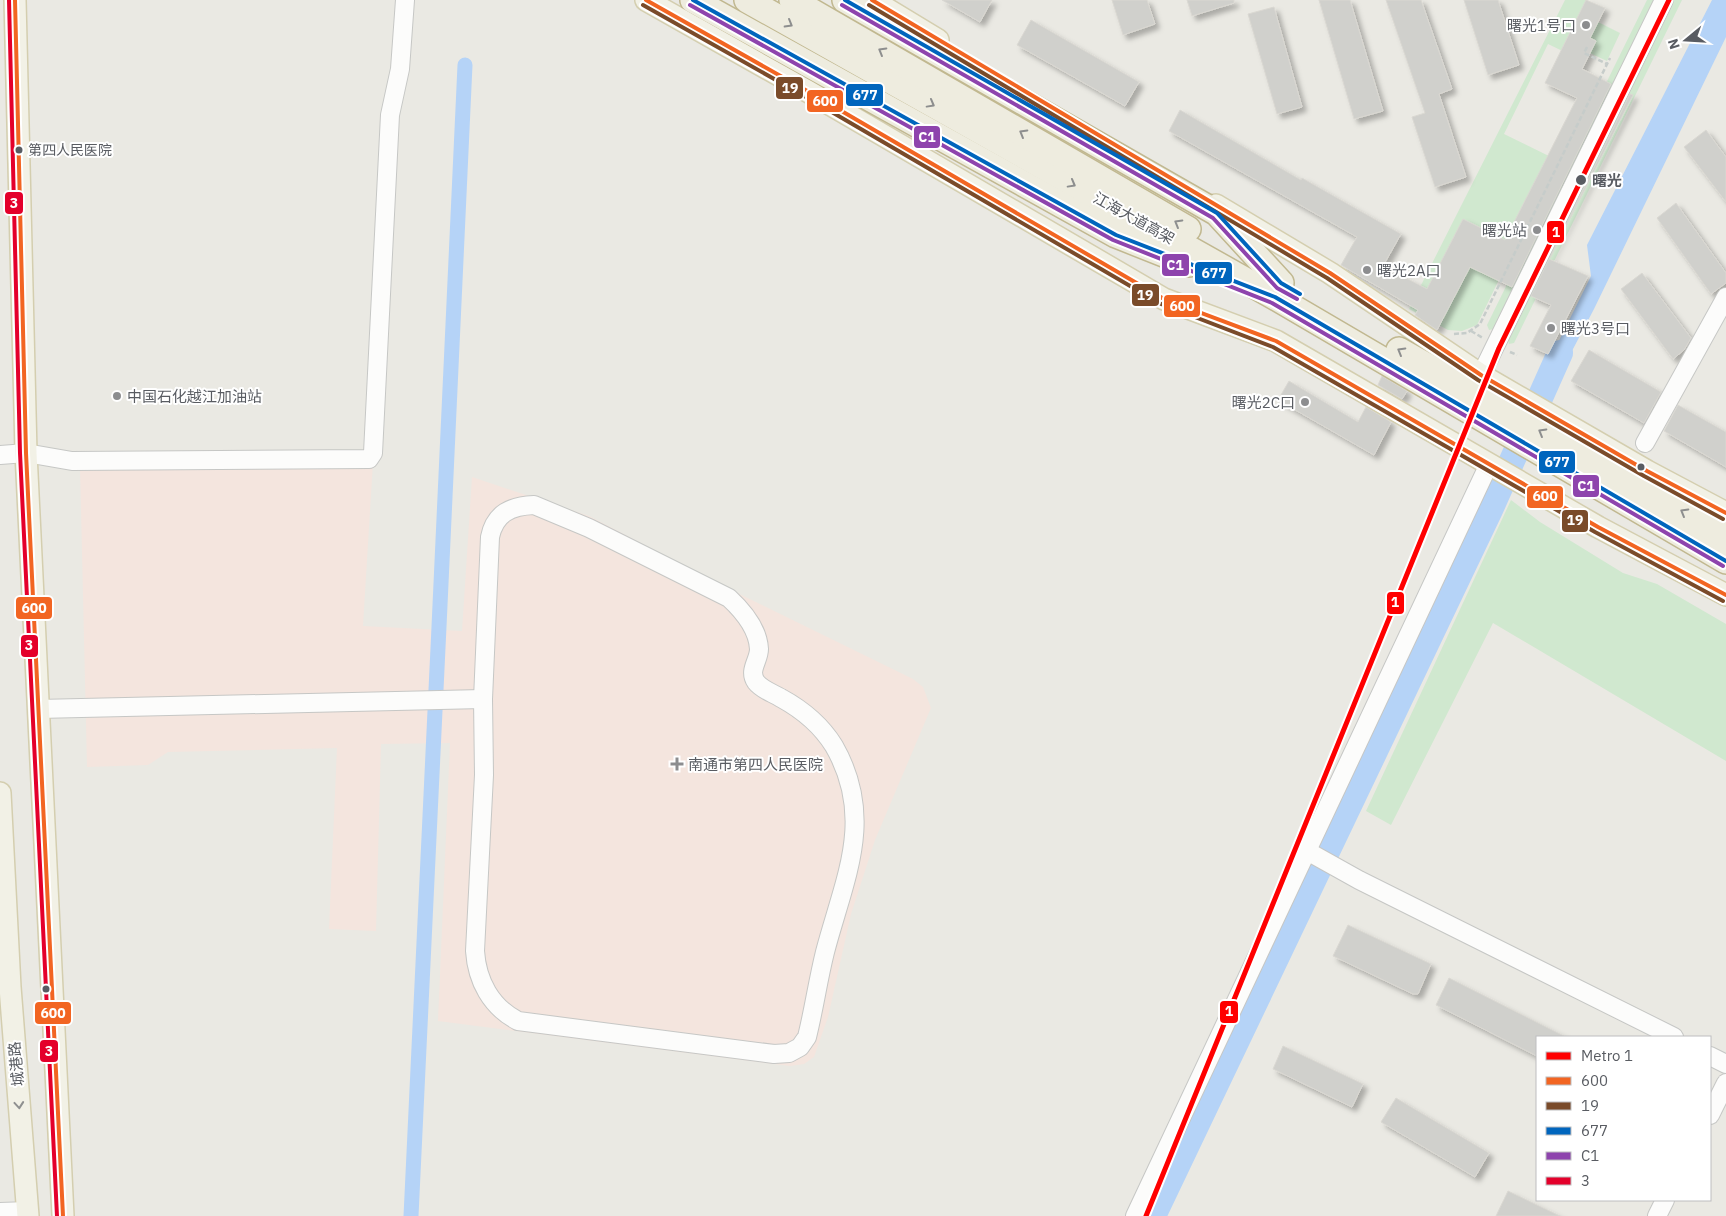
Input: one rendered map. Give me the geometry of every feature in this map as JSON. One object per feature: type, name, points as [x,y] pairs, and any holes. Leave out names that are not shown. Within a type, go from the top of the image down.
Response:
[{"type":"highway","points":[[693,0],[1116,235],[1278,290]]},
{"type":"highway","name":"江海大道高架","points":[[747,0],[1726,536]]},
{"type":"highway","name":"江海大道高架","points":[[792,0],[1278,290],[1726,561]]},
{"type":"highway","points":[[845,0],[1217,213],[1278,290]]},
{"type":"main road","points":[[15,0],[26,453],[63,1216]]},
{"type":"main road","points":[[646,0],[809,92],[1164,299],[1276,341],[1598,527],[1726,595]]},
{"type":"main road","points":[[872,0],[1330,273],[1481,375],[1647,472],[1726,513]]},
{"type":"main road","name":"城港路","points":[[0,793],[10,986],[28,1213]]},
{"type":"street","points":[[0,455],[26,453],[72,461],[369,459],[373,453],[390,115],[400,69],[405,0]]},
{"type":"street","points":[[1481,375],[1664,0]]},
{"type":"street","points":[[1645,443],[1726,296]]},
{"type":"street","points":[[1136,1216],[1489,464]]},
{"type":"street","points":[[534,505],[546,509],[589,528],[729,598],[738,608],[758,639],[759,652],[752,671],[755,680],[761,687],[798,708],[816,723],[834,746],[846,772],[852,798],[855,824],[851,866],[825,952],[807,1038],[800,1046],[789,1053],[774,1054],[533,1024],[518,1021],[504,1014],[495,1004],[480,980],[476,966],[475,951],[483,784],[483,699],[490,537],[492,526],[499,516],[510,509],[534,505]]},
{"type":"street","points":[[38,709],[483,699]]},
{"type":"street","points":[[1308,851],[1359,880],[1672,1036]]},
{"type":"street","points":[[1711,1056],[1726,1064]]},
{"type":"street","points":[[1711,1113],[1726,1083]]},
{"type":"street","points":[[1657,1216],[1664,1201]]},
{"type":"street","points":[[0,1212],[28,1213]]},
{"type":"path","points":[[1587,47],[1584,53],[1607,64]]},
{"type":"path","points":[[1450,333],[1467,333],[1480,324],[1610,58]]},
{"type":"shaded area","name":"南通市第四人民医院","points":[[373,462],[363,626],[462,631],[472,477],[589,516],[725,587],[913,679],[923,687],[931,708],[875,840],[851,914],[828,1017],[814,1057],[804,1064],[790,1066],[438,1021],[450,743],[381,744],[376,931],[329,929],[337,748],[168,752],[148,765],[87,767],[80,467]]},
{"type":"green space","points":[[1565,0],[1588,0],[1582,14],[1620,33],[1607,61],[1581,49],[1577,58],[1548,44],[1504,134],[1557,160],[1477,325],[1462,331],[1448,330],[1409,309]]},
{"type":"green space","points":[[1647,0],[1655,0],[1494,329],[1489,330],[1487,325]]},
{"type":"green space","points":[[1674,0],[1682,0],[1514,343],[1509,344],[1508,340]]},
{"type":"green space","points":[[1511,500],[1540,522],[1623,573],[1657,584],[1726,624],[1726,761],[1493,623],[1391,825],[1366,811]]},
{"type":"water","points":[[1712,0],[1726,0],[1726,37],[1594,309],[1552,389],[1539,381],[1591,276],[1587,245]]},
{"type":"building","points":[[942,0],[992,0],[980,22]]},
{"type":"building","points":[[1112,0],[1147,0],[1155,24],[1123,35]]},
{"type":"building","points":[[1187,0],[1234,0],[1234,3],[1192,16]]},
{"type":"building","points":[[1319,0],[1350,0],[1383,111],[1354,119]]},
{"type":"building","points":[[1386,0],[1421,0],[1452,89],[1439,94],[1466,177],[1435,187],[1412,117],[1425,113]]},
{"type":"building","points":[[1464,0],[1498,0],[1519,65],[1488,75]]},
{"type":"building","points":[[1586,0],[1605,8],[1590,38],[1596,41],[1582,69],[1611,84],[1512,287],[1470,267],[1437,330],[1415,315],[1418,310],[1341,265],[1357,237],[1169,131],[1180,110],[1301,180],[1302,178],[1401,234],[1383,266],[1427,289],[1463,219],[1505,240],[1577,98],[1545,83]]},
{"type":"building","points":[[1274,7],[1302,107],[1277,114],[1248,14]]},
{"type":"building","points":[[1031,20],[1139,82],[1125,106],[1017,45]]},
{"type":"building","points":[[1630,94],[1633,95],[1550,258]]},
{"type":"building","points":[[1706,130],[1726,157],[1726,202],[1684,147]]},
{"type":"building","points":[[1676,203],[1726,273],[1726,283],[1711,294],[1657,218]]},
{"type":"building","points":[[1549,259],[1588,276],[1548,354],[1530,346],[1551,305],[1531,296]]},
{"type":"building","points":[[1642,273],[1691,338],[1684,350],[1673,359],[1621,289]]},
{"type":"building","points":[[1589,350],[1661,392],[1644,423],[1571,381]]},
{"type":"building","points":[[1382,376],[1407,391],[1402,399],[1378,385]]},
{"type":"building","points":[[1289,381],[1358,422],[1366,407],[1391,422],[1374,455],[1278,400]]},
{"type":"building","points":[[1678,405],[1726,432],[1726,467],[1664,431]]},
{"type":"building","points":[[1348,925],[1431,964],[1418,994],[1413,994],[1333,956]]},
{"type":"building","points":[[1449,978],[1564,1036],[1536,1036],[1536,1055],[1436,1005]]},
{"type":"building","points":[[1283,1046],[1363,1084],[1352,1107],[1273,1069]]},
{"type":"building","points":[[1396,1098],[1489,1153],[1475,1177],[1381,1122]]},
{"type":"building","points":[[1508,1191],[1560,1216],[1496,1216]]},
{"type":"waterway","points":[[411,1216],[465,65]]},
{"type":"waterway","points":[[1153,1216],[1490,510],[1560,353]]},
{"type":"metro line","name":"1","points":[[1146,1216],[1499,348],[1669,0]]},
{"type":"transit line","name":"3","points":[[9,0],[20,453],[57,1216]]},
{"type":"transit line","name":"600","points":[[15,0],[26,453],[63,1216]]},
{"type":"transit line","name":"600","points":[[646,0],[809,92],[1164,299],[1276,341],[1598,527],[1726,595]]},
{"type":"transit line","name":"677","points":[[693,0],[1116,235],[1275,297],[1726,561]]},
{"type":"transit line","name":"677","points":[[845,0],[1217,213],[1281,283],[1300,294]]},
{"type":"transit line","name":"600","points":[[872,0],[1330,273],[1481,375],[1647,471],[1726,513]]},
{"type":"transit line","name":"19","points":[[643,5],[806,97],[1161,304],[1273,347],[1595,532],[1723,601]]},
{"type":"transit line","name":"C1","points":[[690,5],[1113,240],[1272,303],[1723,566]]},
{"type":"transit line","name":"C1","points":[[842,5],[1213,218],[1277,288],[1297,299]]},
{"type":"transit line","name":"19","points":[[869,5],[1327,278],[1478,380],[1644,476],[1723,519]]},
{"type":"place","name":"曙光1号口","points":[[1586,25]]},
{"type":"place","name":"第四人民医院","points":[[19,150]]},
{"type":"place","name":"曙光","points":[[1581,180]]},
{"type":"place","name":"曙光站","points":[[1537,230]]},
{"type":"place","name":"曙光2A口","points":[[1367,270]]},
{"type":"place","name":"曙光3号口","points":[[1551,328]]},
{"type":"place","name":"中国石化越江加油站","points":[[117,396]]},
{"type":"place","name":"曙光2C口","points":[[1305,402]]},
{"type":"place","name":"南通市第四人民医院","points":[[677,764]]}]
